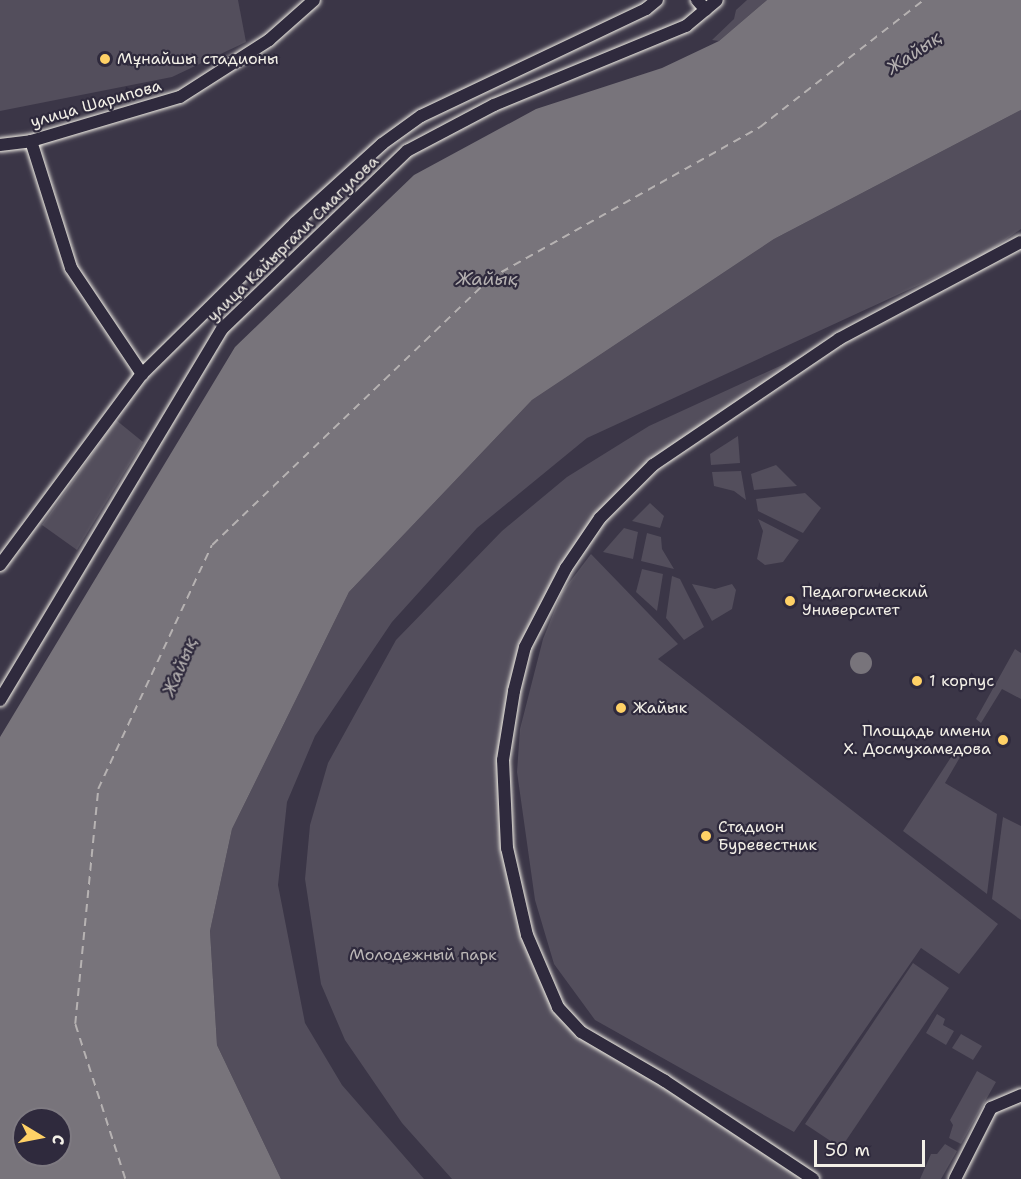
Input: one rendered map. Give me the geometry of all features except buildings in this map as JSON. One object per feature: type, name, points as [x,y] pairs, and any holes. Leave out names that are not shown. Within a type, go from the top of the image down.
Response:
[{"type":"street","name":"улица Шарипова","points":[[0,145],[31,141],[180,97],[269,40],[314,0]]},
{"type":"street","name":"улица Кайыргали Смагулова","points":[[0,565],[142,374],[295,223],[401,128],[556,49],[646,9],[657,0]]},
{"type":"street","name":"улица Кайыргали Смагулова","points":[[0,700],[222,329],[407,151],[494,105],[686,26],[702,5],[717,0]]},
{"type":"street","points":[[31,141],[71,268],[142,374]]},
{"type":"street","points":[[813,1179],[665,1081],[581,1032],[558,1007],[527,935],[507,848],[503,760],[514,691],[525,647],[566,568],[600,518],[653,465],[839,339],[1021,242]]},
{"type":"street","points":[[955,1179],[991,1108],[1021,1095]]},
{"type":"green space","name":"Мұнайшы стадионы","points":[[0,0],[238,0],[246,42],[172,77],[0,111]]},
{"type":"green space","points":[[747,0],[767,0],[719,41],[712,40],[734,19],[736,10]]},
{"type":"green space","points":[[1021,110],[1021,229],[982,256],[587,438],[477,528],[392,622],[315,736],[287,802],[278,885],[305,1023],[342,1085],[424,1179],[281,1179],[217,1045],[210,931],[232,829],[349,592],[532,400],[774,239]]},
{"type":"green space","name":"Молодежный парк","points":[[839,339],[653,465],[600,518],[539,619],[514,691],[503,760],[507,848],[540,969],[581,1032],[813,1179],[452,1179],[402,1123],[345,1040],[321,984],[305,879],[310,825],[328,763],[396,640],[502,531],[567,477],[649,426]]},
{"type":"green space","points":[[116,420],[143,442],[77,550],[42,525]]},
{"type":"green space","points":[[738,436],[740,463],[711,465],[710,454]]},
{"type":"green space","points":[[776,465],[797,486],[754,490],[751,474]]},
{"type":"green space","points":[[741,471],[746,500],[734,491],[714,486],[712,472]]},
{"type":"green space","points":[[805,493],[821,508],[803,533],[758,511],[756,499]]},
{"type":"green space","points":[[650,503],[664,516],[660,528],[632,521]]},
{"type":"green space","points":[[758,519],[799,540],[783,562],[765,565],[757,559],[763,531]]},
{"type":"green space","points":[[624,528],[638,532],[633,559],[603,552]]},
{"type":"green space","points":[[647,533],[661,537],[662,549],[674,569],[641,561]]},
{"type":"green space","name":"Стадион Буревестник","points":[[591,554],[678,644],[658,659],[998,924],[959,974],[921,948],[794,1132],[595,1020],[554,964],[535,900],[517,772],[520,729],[543,639],[562,592]]},
{"type":"green space","points":[[642,569],[663,574],[657,611],[636,592]]},
{"type":"green space","points":[[672,576],[680,579],[704,627],[684,640],[666,618]]},
{"type":"green space","points":[[692,584],[715,589],[732,584],[736,590],[732,609],[712,621]]},
{"type":"green space","points":[[1015,649],[1021,653],[1021,699],[1002,689],[981,723],[976,719]]},
{"type":"green space","points":[[957,748],[963,752],[945,783],[997,814],[987,894],[903,831]]},
{"type":"green space","points":[[1003,817],[1021,826],[1021,920],[992,899]]},
{"type":"green space","points":[[913,963],[949,988],[841,1148],[805,1124]]},
{"type":"green space","points":[[937,1014],[945,1019],[943,1025],[954,1031],[946,1045],[926,1033]]},
{"type":"green space","points":[[961,1034],[982,1046],[973,1060],[952,1048]]},
{"type":"green space","points":[[977,1071],[996,1082],[961,1144],[949,1138],[953,1125],[950,1120]]},
{"type":"green space","points":[[945,1144],[957,1151],[941,1179],[920,1179],[931,1154],[937,1154]]},
{"type":"water","name":"Жайық","points":[[767,0],[1021,0],[1021,110],[774,239],[532,400],[349,592],[232,829],[210,931],[217,1045],[281,1179],[0,1179],[0,737],[235,347],[414,175],[536,109],[662,68],[719,41]]},
{"type":"water","points":[[861,652],[869,655],[872,663],[869,671],[861,674],[853,671],[850,663],[853,655]]},
{"type":"ferry route","points":[[125,1179],[75,1024],[98,789],[212,545],[489,279],[760,127],[924,0]]},
{"type":"place","name":"Мұнайшы стадионы","points":[[105,59]]},
{"type":"place","name":"Педагогический Университет","points":[[790,601]]},
{"type":"place","name":"1 корпус","points":[[917,681]]},
{"type":"place","name":"Жайык","points":[[621,708]]},
{"type":"place","name":"Площадь имени Х. Досмухамедова","points":[[1003,740]]},
{"type":"place","name":"Стадион Буревестник","points":[[706,836]]}]
